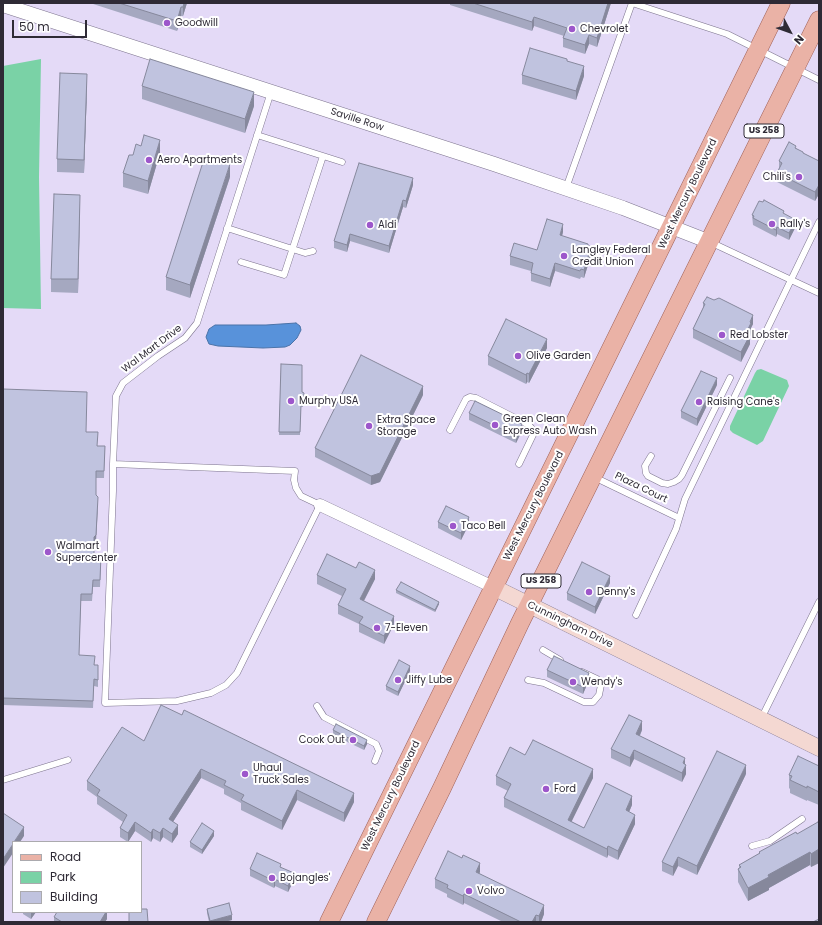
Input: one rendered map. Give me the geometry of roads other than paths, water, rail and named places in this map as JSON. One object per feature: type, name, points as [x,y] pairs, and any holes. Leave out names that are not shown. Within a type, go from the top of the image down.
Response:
[{"type":"main road","name":"West Mercury Boulevard","points":[[329,922],[781,3]]},
{"type":"main road","name":"US 258","points":[[376,922],[530,605],[819,20]]},
{"type":"main road","name":"Cunningham Drive","points":[[493,587],[819,748]]},
{"type":"street","name":"Saville Row","points":[[3,5],[494,164],[623,208],[710,242]]},
{"type":"street","name":"Cunningham Drive","points":[[320,505],[493,587]]},
{"type":"lane","points":[[565,189],[632,3],[727,34],[819,80]]},
{"type":"lane","name":"Wal Mart Drive","points":[[271,92],[197,323],[185,338],[158,356],[123,383],[116,396],[105,703],[177,701],[211,693],[226,685],[237,673],[320,505]]},
{"type":"lane","points":[[257,135],[342,162]]},
{"type":"lane","points":[[241,262],[284,275],[323,156]]},
{"type":"lane","points":[[636,615],[671,540],[685,499],[819,222]]},
{"type":"lane","points":[[227,228],[306,253],[313,251]]},
{"type":"lane","points":[[710,242],[819,293]]},
{"type":"lane","points":[[651,456],[645,466],[648,476],[662,483],[674,482],[679,479],[730,378]]},
{"type":"lane","points":[[450,430],[464,402],[470,397],[476,398],[529,425],[533,430],[533,435],[519,464]]},
{"type":"lane","points":[[114,464],[295,471],[294,480],[296,488],[301,496],[320,505]]},
{"type":"lane","name":"Plaza Court","points":[[593,477],[679,518]]},
{"type":"lane","points":[[761,719],[819,602]]},
{"type":"lane","points":[[528,680],[544,682],[584,702],[593,702],[601,690],[599,682],[592,676],[571,667],[543,650]]},
{"type":"lane","points":[[318,706],[324,717],[376,744],[379,751],[375,761]]},
{"type":"lane","points":[[3,780],[68,760]]},
{"type":"lane","points":[[752,846],[770,842],[802,819]]},
{"type":"water","points":[[296,323],[300,326],[301,330],[297,338],[290,345],[285,347],[263,348],[218,346],[209,344],[206,337],[209,329],[215,325],[266,325]]},
{"type":"place","name":"Goodwill","points":[[167,23]]},
{"type":"place","name":"Chevrolet","points":[[572,29]]},
{"type":"place","name":"Aero Apartments","points":[[149,160]]},
{"type":"place","name":"Chili's","points":[[799,177]]},
{"type":"place","name":"Rally's","points":[[772,224]]},
{"type":"place","name":"Aldi","points":[[370,225]]},
{"type":"place","name":"Langley Federal Credit Union","points":[[564,256]]},
{"type":"place","name":"Red Lobster","points":[[722,335]]},
{"type":"place","name":"Olive Garden","points":[[518,356]]},
{"type":"place","name":"Murphy USA","points":[[291,401]]},
{"type":"place","name":"Raising Cane's","points":[[699,402]]},
{"type":"place","name":"Green Clean Express Auto Wash","points":[[495,425]]},
{"type":"place","name":"Extra Space Storage","points":[[369,426]]},
{"type":"place","name":"Taco Bell","points":[[453,526]]},
{"type":"place","name":"Walmart Supercenter","points":[[48,552]]},
{"type":"place","name":"Denny's","points":[[589,592]]},
{"type":"place","name":"7-Eleven","points":[[377,628]]},
{"type":"place","name":"Jiffy Lube","points":[[398,680]]},
{"type":"place","name":"Wendy's","points":[[573,682]]},
{"type":"place","name":"Cook Out","points":[[353,740]]},
{"type":"place","name":"Uhaul Truck Sales","points":[[245,774]]},
{"type":"place","name":"Ford","points":[[546,789]]},
{"type":"place","name":"Bojangles'","points":[[272,878]]},
{"type":"place","name":"Volvo","points":[[469,891]]}]
